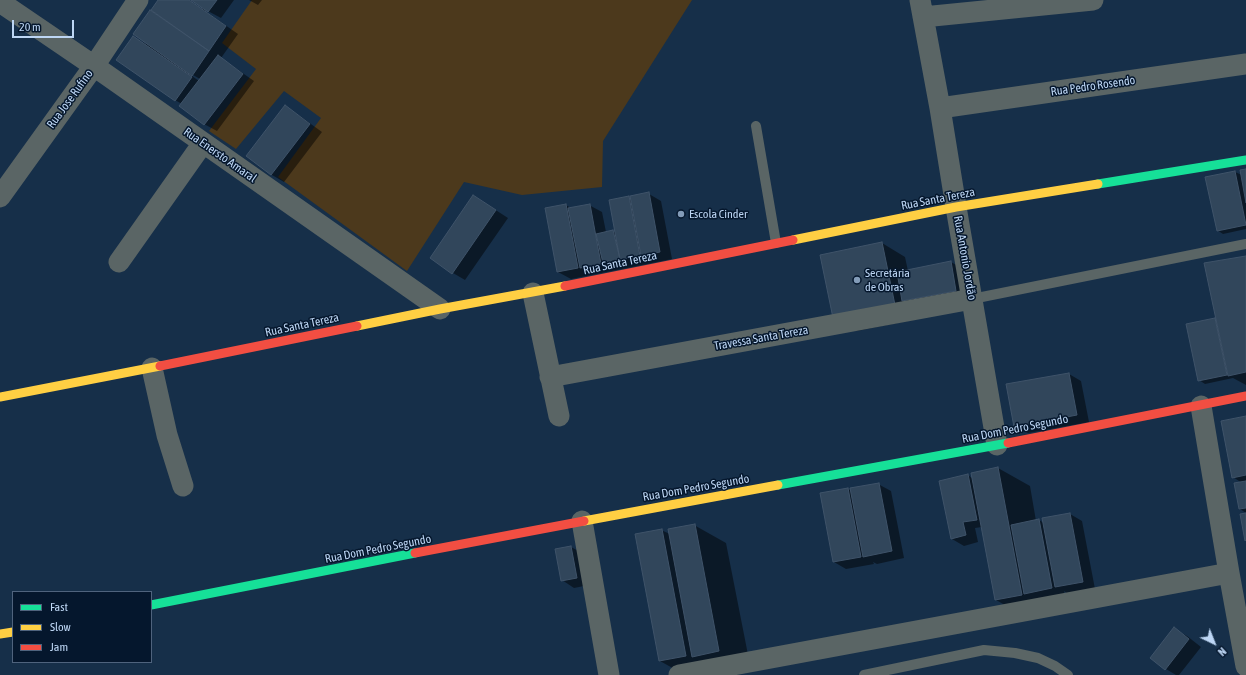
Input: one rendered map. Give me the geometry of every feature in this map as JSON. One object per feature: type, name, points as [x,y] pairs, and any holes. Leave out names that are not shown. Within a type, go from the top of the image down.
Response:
[{"type":"street","name":"Rua Jose Rufino","points":[[0,197],[94,66],[138,0]]},
{"type":"street","points":[[921,9],[1093,0]]},
{"type":"street","name":"Rua Enersto Amaral","points":[[0,2],[94,66],[440,309]]},
{"type":"street","name":"Rua Antonio Jordão","points":[[921,9],[940,108],[997,445]]},
{"type":"street","name":"Rua Pedro Rosendo","points":[[940,108],[1246,64]]},
{"type":"street","points":[[119,262],[203,143]]},
{"type":"street","name":"Rua Santa Tereza","points":[[0,397],[152,368],[440,309],[533,293],[956,207],[1246,160]]},
{"type":"street","points":[[533,293],[559,416]]},
{"type":"street","name":"Travessa Santa Tereza","points":[[550,377],[972,299]]},
{"type":"street","points":[[152,368],[167,435],[183,486]]},
{"type":"street","name":"Rua Dom Pedro Segundo","points":[[152,605],[582,521],[997,445],[1246,396]]},
{"type":"street","points":[[1201,406],[1246,666]]},
{"type":"street","points":[[582,521],[609,675]]},
{"type":"street","points":[[679,675],[1229,573]]},
{"type":"street","points":[[0,634],[12,632]]},
{"type":"lane","points":[[756,126],[776,243]]},
{"type":"lane","points":[[972,299],[1246,244]]},
{"type":"lane","points":[[864,675],[984,650],[1015,653],[1038,658],[1055,666],[1068,675]]},
{"type":"shaded area","points":[[252,0],[692,0],[603,141],[602,187],[522,195],[464,182],[407,271],[278,177],[321,118],[284,91],[236,149],[209,131],[256,69],[222,43]]},
{"type":"building","points":[[158,0],[189,0],[226,26],[209,51],[151,10]]},
{"type":"building","points":[[191,0],[217,0],[208,12]]},
{"type":"building","points":[[150,10],[209,51],[192,76],[133,34]]},
{"type":"building","points":[[133,36],[192,77],[175,101],[116,60]]},
{"type":"building","points":[[218,55],[243,74],[204,125],[179,106]]},
{"type":"building","points":[[285,105],[310,124],[271,175],[246,156]]},
{"type":"building","points":[[1246,169],[1246,203],[1240,170]]},
{"type":"building","points":[[1235,171],[1246,225],[1217,231],[1205,177]]},
{"type":"building","points":[[649,192],[660,252],[641,256],[630,196]]},
{"type":"building","points":[[473,195],[496,210],[452,274],[430,258]]},
{"type":"building","points":[[629,196],[640,256],[620,260],[609,200]]},
{"type":"building","points":[[566,204],[578,268],[557,272],[545,208]]},
{"type":"building","points":[[590,204],[601,264],[580,268],[568,208]]},
{"type":"building","points":[[613,230],[620,259],[603,263],[596,234]]},
{"type":"building","name":"Secretária de Obras","points":[[882,242],[895,305],[833,318],[820,255]]},
{"type":"building","points":[[1246,256],[1246,372],[1228,376],[1204,263]]},
{"type":"building","points":[[951,261],[956,291],[902,301],[897,272]]},
{"type":"building","points":[[1215,318],[1227,375],[1198,381],[1186,324]]},
{"type":"building","points":[[1069,373],[1077,415],[1014,427],[1006,384]]},
{"type":"building","points":[[1246,416],[1246,475],[1232,478],[1221,421]]},
{"type":"building","points":[[998,467],[1022,595],[995,600],[971,473]]},
{"type":"building","points":[[968,474],[977,520],[963,522],[966,535],[951,539],[939,481]]},
{"type":"building","points":[[1246,481],[1246,508],[1239,509],[1234,483]]},
{"type":"building","points":[[879,483],[892,551],[863,557],[850,488]]},
{"type":"building","points":[[848,488],[861,557],[833,562],[820,493]]},
{"type":"building","points":[[1070,513],[1083,582],[1055,587],[1042,518]]},
{"type":"building","points":[[1246,513],[1246,540],[1245,541],[1240,514]]},
{"type":"building","points":[[1039,519],[1052,588],[1024,594],[1011,525]]},
{"type":"building","points":[[695,524],[719,651],[692,657],[668,529]]},
{"type":"building","points":[[662,529],[686,656],[659,661],[635,534]]},
{"type":"building","points":[[571,546],[577,578],[561,581],[555,549]]},
{"type":"building","points":[[1174,627],[1189,639],[1165,670],[1150,658]]},
{"type":"traffic: fast","points":[[1098,184],[1246,160]]},
{"type":"traffic: fast","points":[[778,485],[1008,443]]},
{"type":"traffic: fast","points":[[152,605],[415,553]]},
{"type":"traffic: slow","points":[[793,240],[956,207],[1098,184]]},
{"type":"traffic: slow","points":[[357,326],[565,286]]},
{"type":"traffic: slow","points":[[0,397],[160,366]]},
{"type":"traffic: slow","points":[[584,521],[778,485]]},
{"type":"traffic: slow","points":[[0,634],[12,632]]},
{"type":"traffic: jam","points":[[565,286],[793,240]]},
{"type":"traffic: jam","points":[[160,366],[357,326]]},
{"type":"traffic: jam","points":[[1008,443],[1246,396]]},
{"type":"traffic: jam","points":[[415,553],[584,521]]},
{"type":"place","name":"Escola Cinder","points":[[681,214]]},
{"type":"place","name":"Secretária de Obras","points":[[857,280]]}]
